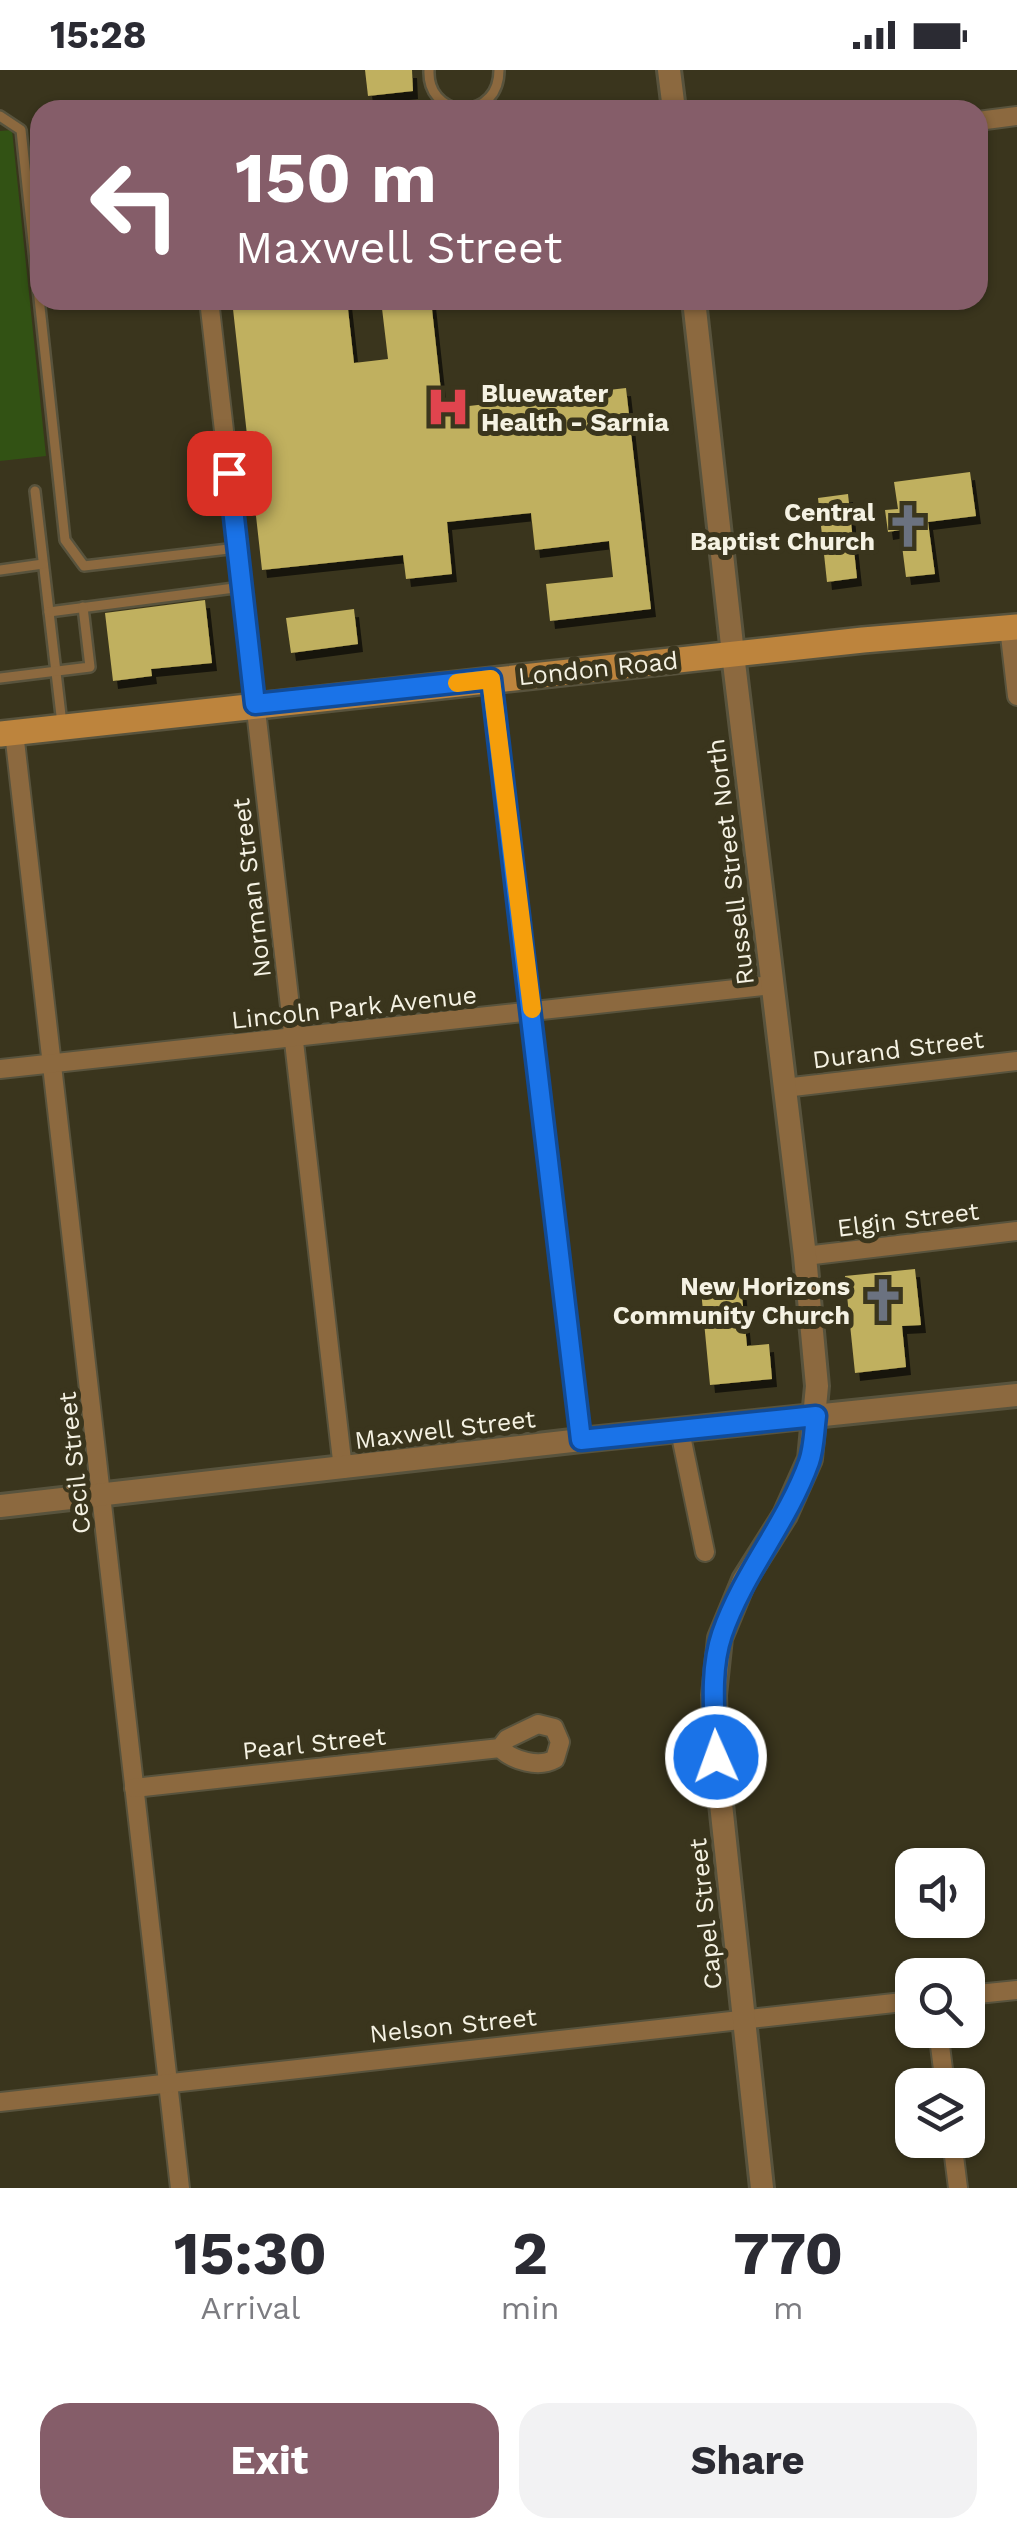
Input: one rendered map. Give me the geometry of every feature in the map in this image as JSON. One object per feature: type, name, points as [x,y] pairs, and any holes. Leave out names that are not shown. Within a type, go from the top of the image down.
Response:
[{"type":"main road","name":"London Road","points":[[7,733],[1013,627]]},
{"type":"street","points":[[669,70],[673,100]]},
{"type":"street","points":[[988,120],[1017,116]]},
{"type":"street","name":"Norman Street","points":[[210,310],[343,1469]]},
{"type":"street","name":"Russell Street North","points":[[695,310],[805,1256],[817,1386],[816,1416]]},
{"type":"street","points":[[1013,627],[1017,696]]},
{"type":"street","points":[[491,679],[581,1440]]},
{"type":"street","name":"Cecil Street","points":[[7,733],[54,1063],[180,2188]]},
{"type":"street","name":"Lincoln Park Avenue","points":[[0,1069],[772,985]]},
{"type":"street","name":"Durand Street","points":[[784,1088],[1017,1060]]},
{"type":"street","name":"Elgin Street","points":[[805,1256],[1017,1231]]},
{"type":"street","name":"Maxwell Street","points":[[0,1506],[1017,1395]]},
{"type":"street","name":"Capel Street","points":[[762,2188],[716,1757],[714,1695],[720,1638],[744,1580],[785,1515],[810,1459],[816,1416]]},
{"type":"street","points":[[680,1430],[705,1552]]},
{"type":"street","name":"Pearl Street","points":[[134,1788],[500,1748]]},
{"type":"street","points":[[985,1993],[1017,1990]]},
{"type":"street","name":"Nelson Street","points":[[0,2102],[895,2003]]},
{"type":"street","points":[[954,2158],[958,2188]]},
{"type":"lane","points":[[429,70],[432,91],[440,100]]},
{"type":"lane","points":[[488,100],[498,86],[499,70]]},
{"type":"lane","points":[[492,96],[493,100]]},
{"type":"lane","points":[[0,116],[21,130],[30,216]]},
{"type":"lane","points":[[40,310],[64,540],[84,566],[237,548]]},
{"type":"lane","points":[[35,492],[63,727]]},
{"type":"lane","points":[[0,570],[44,564]]},
{"type":"lane","points":[[49,612],[242,587]]},
{"type":"lane","points":[[0,678],[90,667],[83,607]]},
{"type":"green space","points":[[12,130],[46,456],[0,461],[0,131]]},
{"type":"building","points":[[365,70],[412,70],[413,91],[368,96]]},
{"type":"building","points":[[233,310],[348,310],[354,363],[388,359],[382,310],[432,310],[443,409],[626,388],[651,609],[550,621],[546,584],[613,577],[609,541],[535,550],[531,513],[447,522],[452,574],[406,579],[403,555],[262,570]]},
{"type":"building","name":"Central Baptist Church","points":[[970,472],[976,516],[928,522],[935,574],[906,577],[900,530],[888,532],[885,510],[898,509],[894,482]]},
{"type":"building","points":[[848,494],[857,578],[827,582],[818,498]]},
{"type":"building","points":[[205,600],[212,663],[151,669],[152,676],[113,681],[105,613]]},
{"type":"building","points":[[354,609],[358,644],[291,653],[286,618]]},
{"type":"building","name":"New Horizons Community Church","points":[[915,1269],[921,1325],[902,1326],[906,1367],[855,1373],[845,1276]]},
{"type":"building","points":[[741,1286],[747,1346],[769,1344],[772,1379],[710,1385],[701,1290]]},
{"type":"slow traffic","points":[[457,683],[491,679],[532,1009]]},
{"type":"place","name":"Bluewater Health - Sarnia","points":[[448,407]]},
{"type":"place","name":"Central Baptist Church","points":[[908,526]]},
{"type":"place","name":"New Horizons Community Church","points":[[883,1300]]},
{"type":"route","points":[[229,473],[255,704],[491,679],[581,1440],[816,1416],[810,1459],[785,1515],[744,1580],[720,1638],[714,1695],[716,1757]]}]
